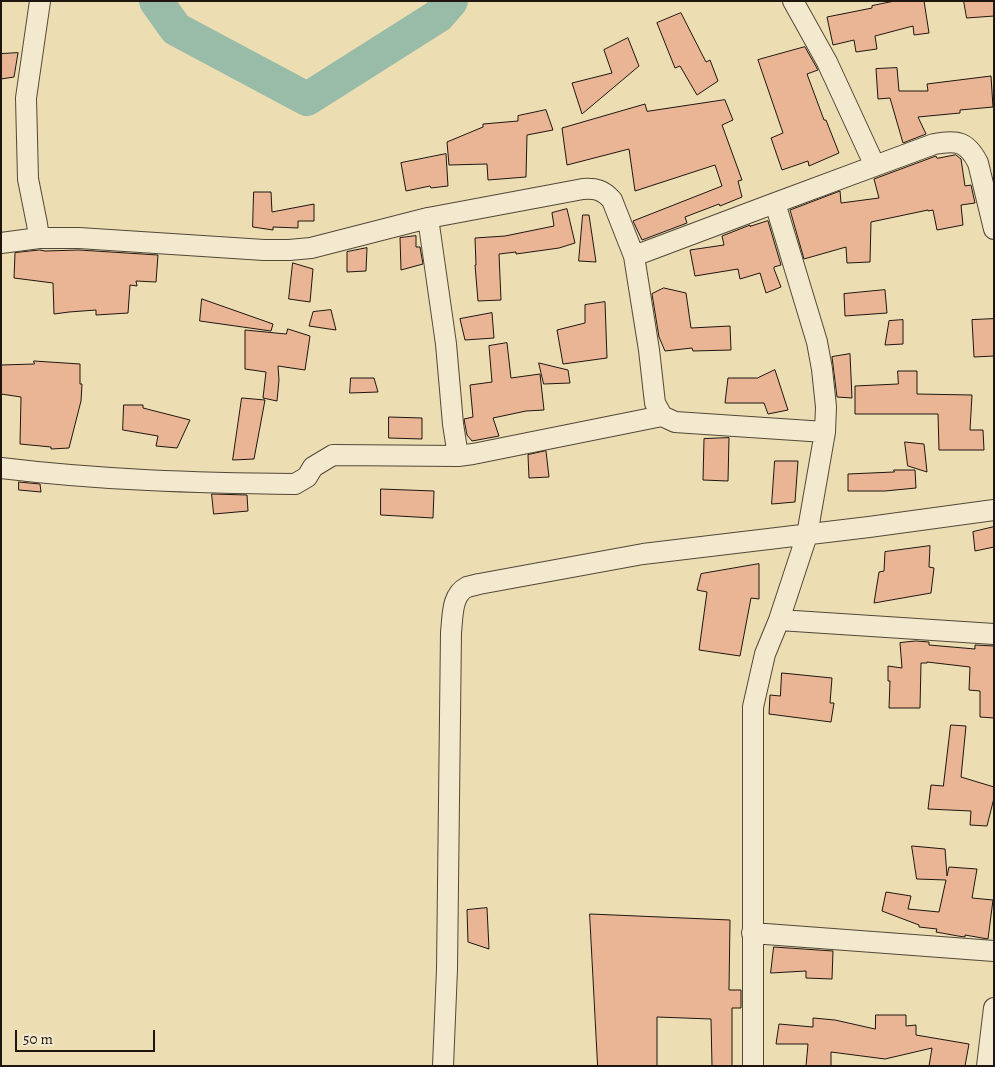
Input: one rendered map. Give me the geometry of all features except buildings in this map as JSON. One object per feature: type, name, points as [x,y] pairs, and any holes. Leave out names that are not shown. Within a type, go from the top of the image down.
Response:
[{"type":"street","points":[[39,238],[28,179],[26,98],[40,1]]},
{"type":"street","points":[[793,1],[827,62],[875,166]]},
{"type":"street","points":[[634,256],[934,144],[946,142],[958,143],[966,147],[973,154],[978,164],[994,228]]},
{"type":"street","points":[[1,243],[39,238],[79,238],[264,250],[311,248],[428,218],[582,189],[592,189],[606,193],[612,200],[634,256],[649,350],[655,403],[662,416]]},
{"type":"street","points":[[752,1066],[753,707],[765,654],[779,620],[807,535],[825,432],[826,408],[817,342],[775,203]]},
{"type":"street","points":[[428,218],[446,344],[453,424],[458,456]]},
{"type":"street","points":[[1,468],[102,478],[198,483],[296,484],[307,477],[313,468],[333,455],[458,456],[662,416],[675,422],[825,432]]},
{"type":"street","points":[[443,1066],[447,969],[451,632],[453,609],[457,595],[466,588],[479,584],[643,554],[807,535],[994,510]]},
{"type":"street","points":[[779,620],[994,634]]},
{"type":"street","points":[[752,933],[994,951]]},
{"type":"street","points":[[987,1066],[994,1008]]},
{"type":"waterway","points":[[156,1],[176,29],[307,99],[438,16],[451,1]]}]
